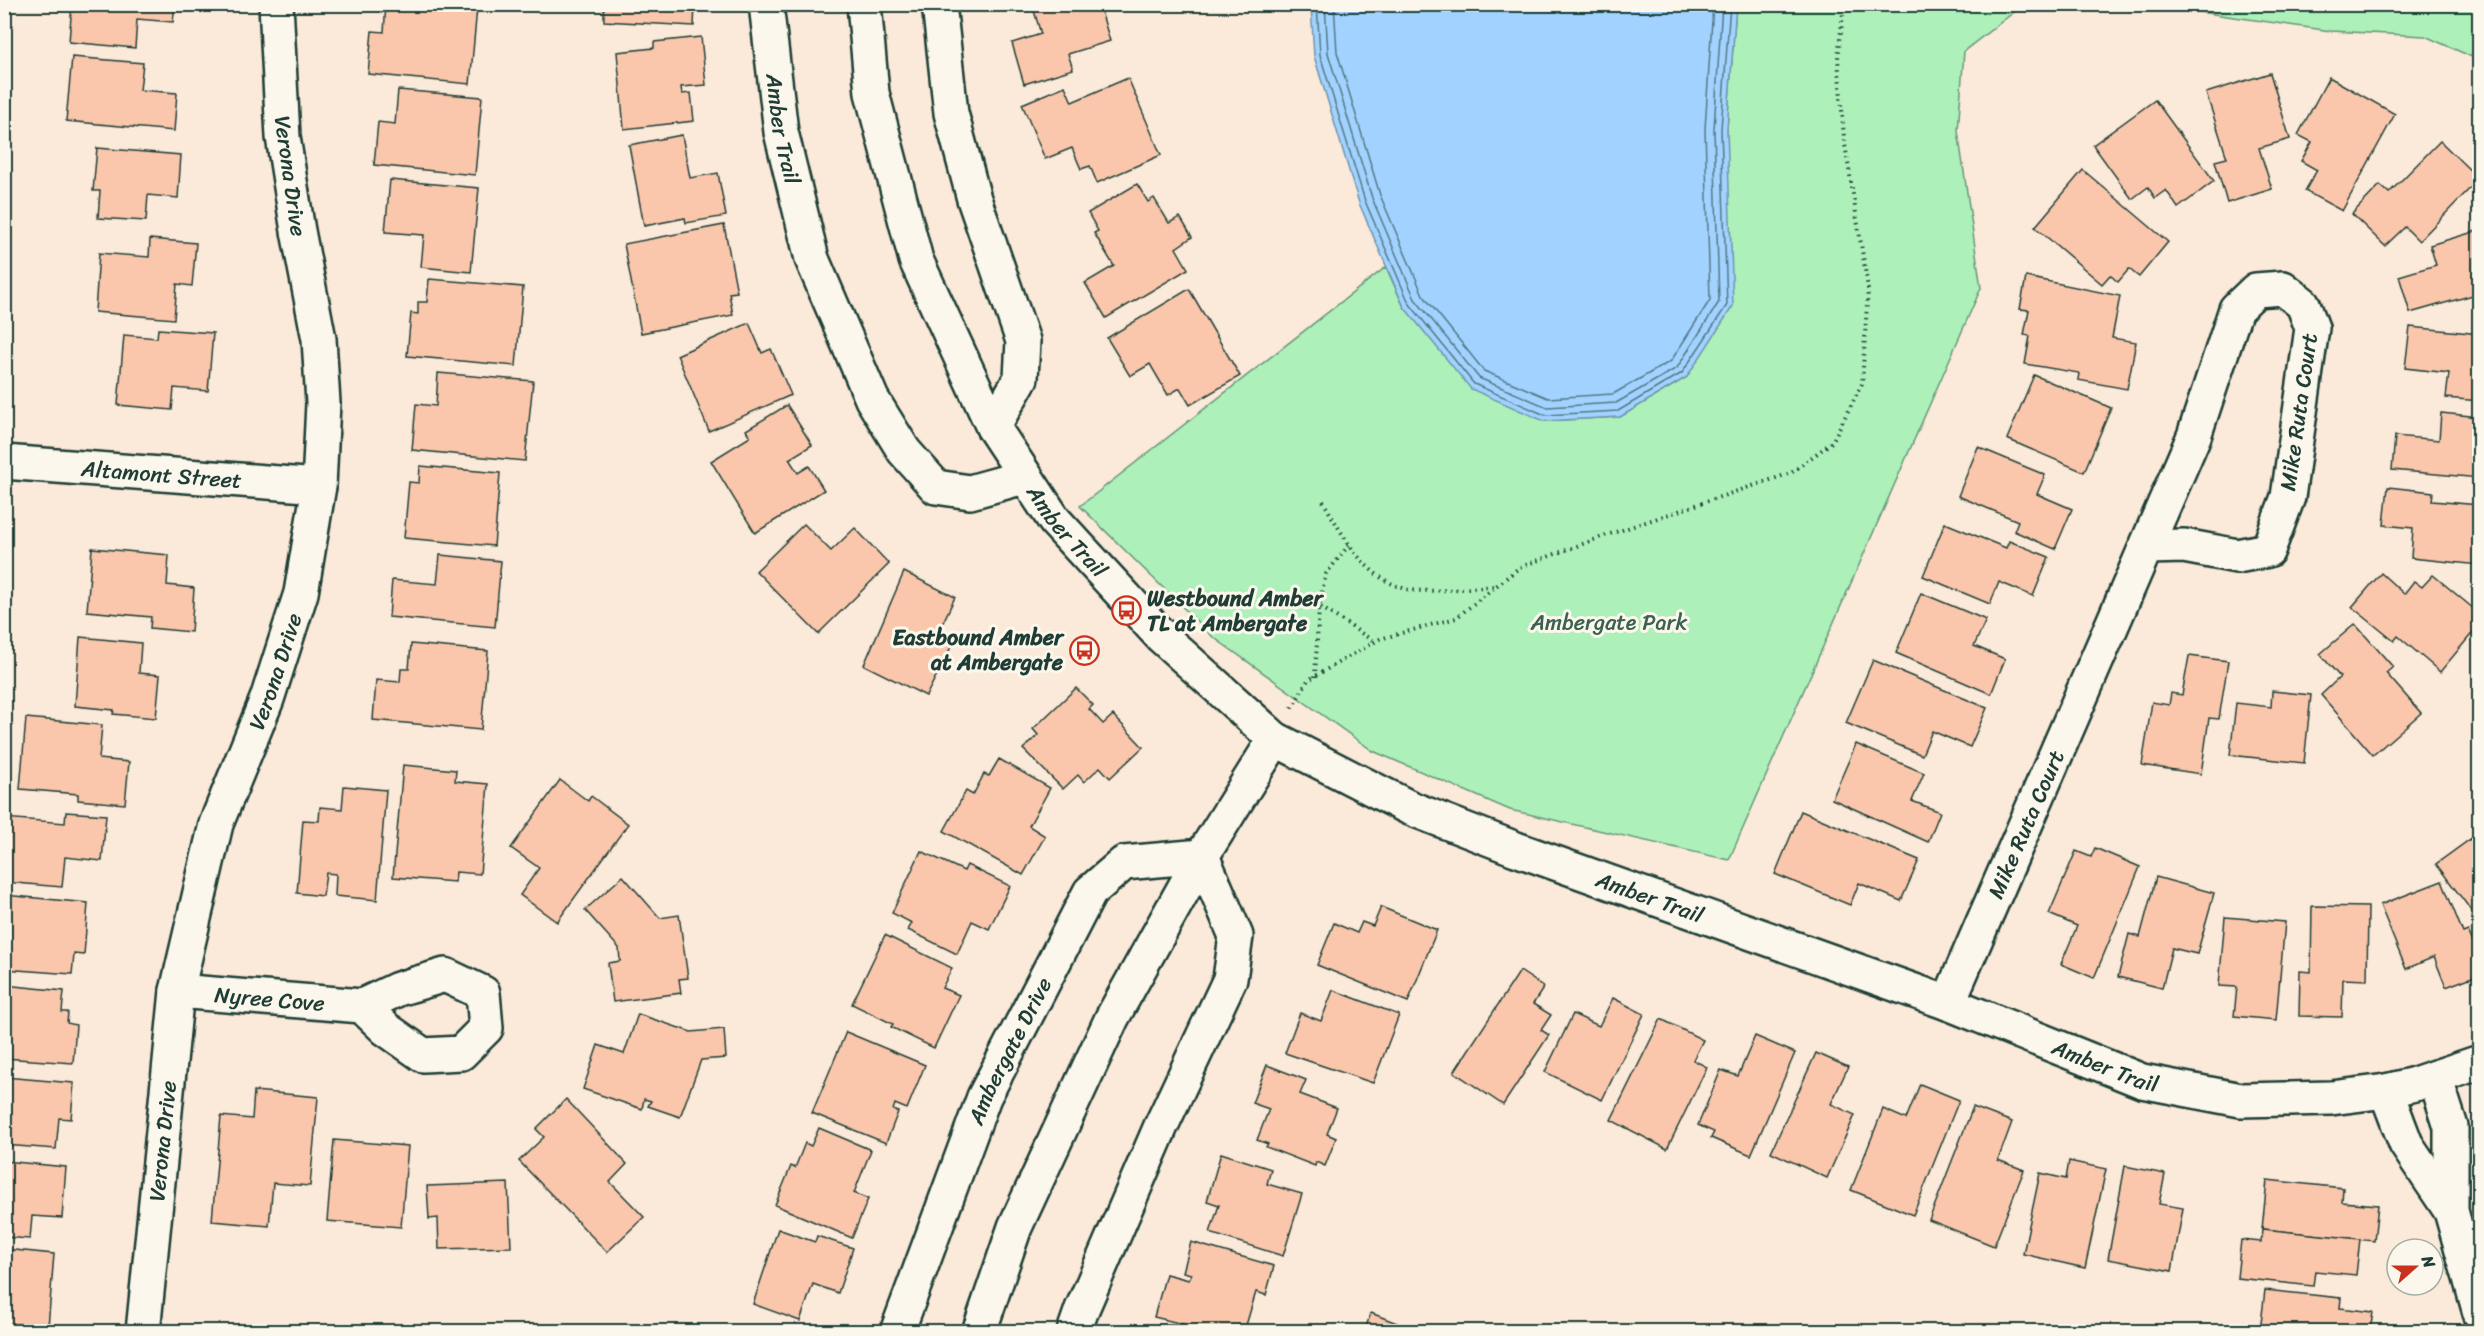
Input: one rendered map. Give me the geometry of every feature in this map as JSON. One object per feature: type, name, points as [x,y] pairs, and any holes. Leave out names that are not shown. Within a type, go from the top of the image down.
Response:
[{"type":"street","name":"Verona Drive","points":[[143,1332],[177,991],[216,824],[267,699],[301,593],[319,486],[323,403],[319,339],[297,231],[283,137],[276,4]]},
{"type":"street","name":"Amber Trail","points":[[766,4],[781,132],[812,258],[872,399],[904,451],[936,487],[970,492],[1024,477]]},
{"type":"street","name":"Amber Trail","points":[[864,4],[872,93],[916,260],[993,427],[1055,521],[1162,637],[1275,739],[1410,808],[1516,849],[1948,1003],[2142,1081],[2241,1100],[2331,1098],[2386,1091],[2480,1062]]},
{"type":"street","points":[[939,4],[951,112],[974,199],[1023,341],[1021,378],[993,427]]},
{"type":"street","name":"Mike Ruta Court","points":[[1948,1003],[2194,436],[2236,309],[2256,290],[2283,288],[2303,304],[2312,328],[2288,497],[2268,550],[2237,556],[2184,546],[2147,547]]},
{"type":"street","name":"Altamont Street","points":[[4,462],[319,486]]},
{"type":"street","points":[[979,1332],[1015,1227],[1112,1018],[1202,856],[1275,739]]},
{"type":"street","points":[[1074,1332],[1161,1126],[1230,979],[1236,936],[1202,856]]},
{"type":"street","name":"Ambergate Drive","points":[[897,1332],[984,1097],[1090,892],[1124,863],[1202,856]]},
{"type":"street","name":"Nyree Cove","points":[[177,991],[362,1006]]},
{"type":"street","points":[[2435,1077],[2451,1127],[2451,1211],[2480,1313]]},
{"type":"street","points":[[2386,1091],[2406,1144],[2451,1211]]},
{"type":"path","points":[[1275,739],[1308,680],[1376,642],[1456,618],[1520,567],[1791,473],[1832,442],[1862,384],[1868,288],[1844,138],[1838,58],[1844,4]]},
{"type":"path","points":[[1323,501],[1348,545],[1374,574],[1407,589],[1498,586]]},
{"type":"path","points":[[1315,677],[1319,606],[1326,574],[1348,545]]},
{"type":"path","points":[[1319,606],[1376,642]]},
{"type":"green space","name":"Ambergate Park","points":[[1736,5],[2023,5],[1964,51],[1958,131],[1981,288],[1729,860],[1510,810],[1373,751],[1213,637],[1080,506],[1386,267],[1404,307],[1544,421],[1620,417],[1687,377],[1727,129]]},
{"type":"green space","points":[[2150,5],[2479,5],[2479,60],[2425,36],[2331,31]]},
{"type":"water","points":[[1311,5],[1736,5],[1727,129],[1733,306],[1687,377],[1620,417],[1544,421],[1471,389],[1404,307],[1359,203],[1314,56]]},
{"type":"building","points":[[72,4],[175,4],[173,22],[137,19],[135,48],[69,42]]},
{"type":"building","points":[[386,4],[442,4],[477,8],[470,84],[368,74],[372,31],[384,32]]},
{"type":"building","points":[[604,4],[695,4],[694,26],[604,21]]},
{"type":"building","points":[[1032,4],[1099,4],[1110,41],[1068,54],[1073,69],[1024,84],[1012,43],[1041,34]]},
{"type":"building","points":[[701,37],[706,85],[681,87],[682,94],[691,93],[694,121],[624,129],[617,52],[654,48],[654,42]]},
{"type":"building","points":[[72,57],[143,63],[140,90],[177,93],[174,131],[66,121]]},
{"type":"building","points":[[2270,73],[2290,139],[2259,148],[2272,189],[2227,203],[2215,161],[2227,158],[2206,93]]},
{"type":"building","points":[[2329,77],[2395,114],[2342,211],[2305,191],[2317,170],[2301,161],[2312,142],[2298,135]]},
{"type":"building","points":[[1128,78],[1161,155],[1097,183],[1090,166],[1081,169],[1072,148],[1045,159],[1022,104],[1065,86],[1072,102]]},
{"type":"building","points":[[398,90],[482,97],[475,175],[374,165],[378,122],[395,124]]},
{"type":"building","points":[[2155,100],[2214,181],[2178,208],[2166,190],[2155,198],[2148,187],[2132,199],[2093,145]]},
{"type":"building","points":[[682,135],[690,178],[718,173],[726,216],[686,223],[685,218],[644,226],[629,145]]},
{"type":"building","points":[[2440,141],[2479,179],[2419,241],[2405,227],[2385,246],[2352,214],[2380,185],[2389,193]]},
{"type":"building","points":[[97,148],[181,155],[178,198],[148,195],[146,221],[98,218],[100,191],[93,191]]},
{"type":"building","points":[[2083,170],[2168,242],[2139,277],[2129,269],[2118,282],[2110,275],[2102,284],[2035,227]]},
{"type":"building","points":[[390,180],[479,188],[471,272],[421,267],[424,235],[385,232]]},
{"type":"building","points":[[1137,184],[1148,202],[1154,198],[1169,223],[1180,217],[1192,237],[1176,248],[1188,269],[1106,318],[1085,283],[1114,266],[1094,233],[1098,231],[1088,213]]},
{"type":"building","points":[[724,225],[737,292],[729,293],[733,315],[641,333],[624,244]]},
{"type":"building","points":[[2480,230],[2480,293],[2410,313],[2399,276],[2436,265],[2430,245]]},
{"type":"building","points":[[150,239],[196,243],[192,286],[177,284],[174,319],[95,312],[99,253],[149,257]]},
{"type":"building","points":[[2026,277],[2120,296],[2112,338],[2136,342],[2127,389],[2078,380],[2079,373],[2025,364],[2030,336],[2024,335],[2029,310],[2020,309]]},
{"type":"building","points":[[429,279],[523,287],[516,366],[407,356],[411,313],[418,314],[418,302],[427,302]]},
{"type":"building","points":[[1189,289],[1240,376],[1190,405],[1180,388],[1168,395],[1150,364],[1130,376],[1107,338]]},
{"type":"building","points":[[749,323],[762,353],[771,349],[791,395],[709,431],[677,355]]},
{"type":"building","points":[[2410,327],[2480,334],[2480,401],[2446,398],[2449,373],[2405,368]]},
{"type":"building","points":[[158,329],[213,333],[208,391],[174,388],[172,410],[118,405],[124,335],[157,338]]},
{"type":"building","points":[[438,373],[533,381],[525,461],[412,450],[416,404],[436,406]]},
{"type":"building","points":[[2034,375],[2111,408],[2084,472],[2007,439]]},
{"type":"building","points":[[787,405],[812,445],[789,459],[798,473],[809,466],[824,490],[755,533],[711,461],[750,437],[746,430]]},
{"type":"building","points":[[2441,413],[2480,417],[2480,478],[2392,470],[2395,436],[2439,440]]},
{"type":"building","points":[[1978,447],[2045,475],[2037,494],[2072,509],[2055,549],[2014,531],[2018,521],[1958,496]]},
{"type":"building","points":[[420,466],[500,473],[494,546],[404,538],[409,482],[419,483]]},
{"type":"building","points":[[2388,487],[2433,492],[2432,501],[2480,505],[2480,565],[2411,558],[2413,528],[2384,525]]},
{"type":"building","points":[[1945,523],[2006,548],[2009,541],[2049,557],[2033,596],[1999,582],[1990,604],[1923,576]]},
{"type":"building","points":[[804,524],[831,551],[855,528],[889,564],[818,634],[756,571]]},
{"type":"building","points":[[92,548],[169,555],[167,585],[194,588],[191,632],[150,628],[151,617],[87,611]]},
{"type":"building","points":[[440,555],[501,561],[495,627],[389,617],[392,580],[437,584]]},
{"type":"building","points":[[904,572],[955,597],[937,635],[953,643],[926,696],[864,665]]},
{"type":"building","points":[[2381,573],[2404,594],[2414,581],[2422,587],[2433,575],[2480,614],[2480,624],[2440,672],[2398,636],[2394,641],[2352,607]]},
{"type":"building","points":[[1921,593],[1986,620],[1974,646],[2005,659],[1991,694],[1896,653]]},
{"type":"building","points":[[2355,624],[2393,667],[2386,673],[2421,713],[2373,755],[2321,695],[2340,677],[2320,654]]},
{"type":"building","points":[[80,637],[141,643],[139,673],[160,675],[156,718],[113,714],[114,710],[75,706]]},
{"type":"building","points":[[411,644],[488,651],[481,730],[373,720],[376,680],[400,682],[401,669],[409,669]]},
{"type":"building","points":[[2189,656],[2228,661],[2219,719],[2209,718],[2201,774],[2142,765],[2152,702],[2169,705],[2171,693],[2182,695]]},
{"type":"building","points":[[1873,660],[1987,708],[1970,747],[1932,731],[1922,755],[1846,723]]},
{"type":"building","points":[[1076,688],[1093,705],[1089,709],[1103,724],[1113,715],[1143,747],[1110,778],[1100,767],[1084,782],[1078,775],[1063,789],[1023,749],[1038,735],[1033,729]]},
{"type":"building","points":[[2272,691],[2311,695],[2304,763],[2230,755],[2236,703],[2271,707]]},
{"type":"building","points":[[26,718],[102,725],[99,759],[129,762],[125,804],[78,800],[78,794],[20,789]]},
{"type":"building","points":[[1856,744],[1924,773],[1912,801],[1940,812],[1928,842],[1832,799]]},
{"type":"building","points":[[999,759],[1050,788],[1029,826],[1045,836],[1023,875],[944,831],[966,791],[973,795],[984,774],[989,776]]},
{"type":"building","points":[[403,765],[456,770],[455,781],[488,784],[480,874],[456,872],[455,882],[393,877]]},
{"type":"building","points":[[560,780],[588,801],[591,796],[628,824],[557,922],[520,895],[539,868],[511,848]]},
{"type":"building","points":[[344,786],[386,790],[377,900],[335,896],[336,874],[326,873],[323,896],[297,893],[303,820],[319,821],[320,807],[342,809]]},
{"type":"building","points":[[1801,811],[1919,860],[1901,901],[1859,883],[1850,905],[1775,874]]},
{"type":"building","points":[[66,812],[106,815],[102,861],[65,857],[62,887],[4,882],[4,818],[65,823]]},
{"type":"building","points":[[2480,832],[2480,922],[2436,864]]},
{"type":"building","points":[[2095,848],[2140,867],[2094,978],[2061,964],[2077,926],[2049,914],[2076,851],[2091,857]]},
{"type":"building","points":[[921,851],[964,871],[967,865],[1010,886],[989,929],[972,921],[957,954],[908,930],[912,923],[892,913]]},
{"type":"building","points":[[623,876],[660,918],[679,915],[688,978],[679,979],[681,993],[613,1002],[608,963],[620,961],[619,948],[585,910]]},
{"type":"building","points":[[2156,877],[2214,893],[2197,954],[2172,948],[2162,988],[2118,977],[2129,934],[2140,937]]},
{"type":"building","points":[[2442,881],[2463,933],[2468,931],[2480,958],[2480,974],[2446,987],[2434,957],[2406,969],[2380,905]]},
{"type":"building","points":[[4,895],[88,903],[84,955],[74,954],[72,974],[4,969]]},
{"type":"building","points":[[2312,906],[2368,907],[2367,980],[2343,979],[2342,1017],[2299,1016],[2300,971],[2311,972]]},
{"type":"building","points":[[1381,907],[1437,930],[1408,1002],[1317,965],[1334,923],[1357,933],[1362,922],[1373,926]]},
{"type":"building","points":[[2225,917],[2285,922],[2276,1020],[2234,1016],[2237,987],[2219,986]]},
{"type":"building","points":[[885,935],[952,968],[942,988],[959,995],[934,1048],[891,1027],[893,1024],[852,1004]]},
{"type":"building","points":[[1520,971],[1544,987],[1533,1004],[1551,1015],[1541,1030],[1549,1035],[1503,1105],[1454,1072]]},
{"type":"building","points":[[4,985],[64,991],[62,1012],[68,1012],[67,1023],[76,1025],[73,1063],[4,1058]]},
{"type":"building","points":[[1333,990],[1399,1015],[1373,1083],[1285,1053],[1300,1013],[1321,1021]]},
{"type":"building","points":[[1613,998],[1644,1014],[1602,1100],[1545,1072],[1573,1014],[1599,1026]]},
{"type":"building","points":[[638,1014],[691,1032],[724,1029],[726,1058],[701,1060],[680,1117],[648,1106],[651,1101],[644,1099],[642,1109],[583,1089],[598,1045],[624,1054]]},
{"type":"building","points":[[1661,1019],[1703,1040],[1693,1060],[1707,1067],[1667,1149],[1611,1120]]},
{"type":"building","points":[[846,1032],[925,1065],[907,1109],[895,1104],[893,1110],[898,1112],[886,1143],[812,1113]]},
{"type":"building","points":[[1755,1036],[1795,1053],[1751,1155],[1711,1138],[1714,1132],[1698,1125],[1721,1070],[1738,1076]]},
{"type":"building","points":[[1816,1053],[1848,1067],[1831,1104],[1855,1115],[1827,1178],[1771,1152]]},
{"type":"building","points":[[1267,1065],[1306,1080],[1300,1094],[1337,1108],[1327,1134],[1336,1138],[1325,1166],[1316,1162],[1315,1166],[1266,1147],[1268,1144],[1257,1140],[1269,1109],[1252,1103]]},
{"type":"building","points":[[4,1077],[74,1083],[71,1119],[59,1118],[56,1149],[4,1145]]},
{"type":"building","points":[[1920,1084],[1959,1100],[1913,1215],[1851,1190],[1883,1109],[1906,1119]]},
{"type":"building","points":[[254,1091],[318,1097],[310,1186],[273,1183],[269,1226],[212,1221],[221,1116],[252,1119]]},
{"type":"building","points":[[566,1099],[627,1164],[610,1182],[644,1217],[607,1252],[519,1161],[544,1137],[536,1129]]},
{"type":"building","points":[[1973,1107],[2012,1122],[1998,1160],[2024,1170],[1994,1246],[1929,1220]]},
{"type":"building","points":[[819,1128],[871,1150],[854,1193],[868,1199],[852,1238],[775,1205],[791,1166],[795,1168],[805,1143],[811,1146]]},
{"type":"building","points":[[334,1140],[408,1146],[401,1227],[327,1221]]},
{"type":"building","points":[[1221,1153],[1271,1169],[1267,1184],[1302,1194],[1283,1256],[1210,1233],[1219,1205],[1207,1201]]},
{"type":"building","points":[[4,1161],[66,1167],[62,1218],[32,1216],[30,1239],[4,1237]]},
{"type":"building","points":[[2069,1161],[2106,1169],[2085,1268],[2023,1254],[2040,1173],[2066,1179]]},
{"type":"building","points":[[2125,1166],[2165,1174],[2159,1204],[2183,1208],[2172,1271],[2108,1259]]},
{"type":"building","points":[[2267,1180],[2343,1188],[2342,1202],[2378,1205],[2374,1241],[2262,1229]]},
{"type":"building","points":[[508,1183],[511,1247],[439,1249],[438,1218],[429,1219],[427,1186]]},
{"type":"building","points":[[778,1229],[815,1242],[817,1236],[853,1248],[838,1293],[813,1284],[800,1321],[753,1304]]},
{"type":"building","points":[[2262,1229],[2360,1239],[2356,1275],[2315,1271],[2313,1286],[2237,1278],[2241,1240],[2261,1242]]},
{"type":"building","points":[[1191,1242],[1274,1266],[1266,1295],[1256,1292],[1244,1332],[1216,1332],[1154,1317],[1166,1274],[1189,1280],[1191,1274],[1183,1272]]},
{"type":"building","points":[[4,1249],[54,1254],[48,1327],[4,1323]]},
{"type":"building","points":[[2265,1290],[2341,1298],[2340,1308],[2373,1312],[2370,1332],[2260,1332]]},
{"type":"building","points":[[1371,1313],[1420,1332],[1364,1332]]},
{"type":"building","points":[[735,1326],[752,1332],[733,1332]]},
{"type":"place","name":"Westbound Amber TL at Ambergate","points":[[1126,611]]},
{"type":"place","name":"Eastbound Amber at Ambergate","points":[[1084,650]]}]
